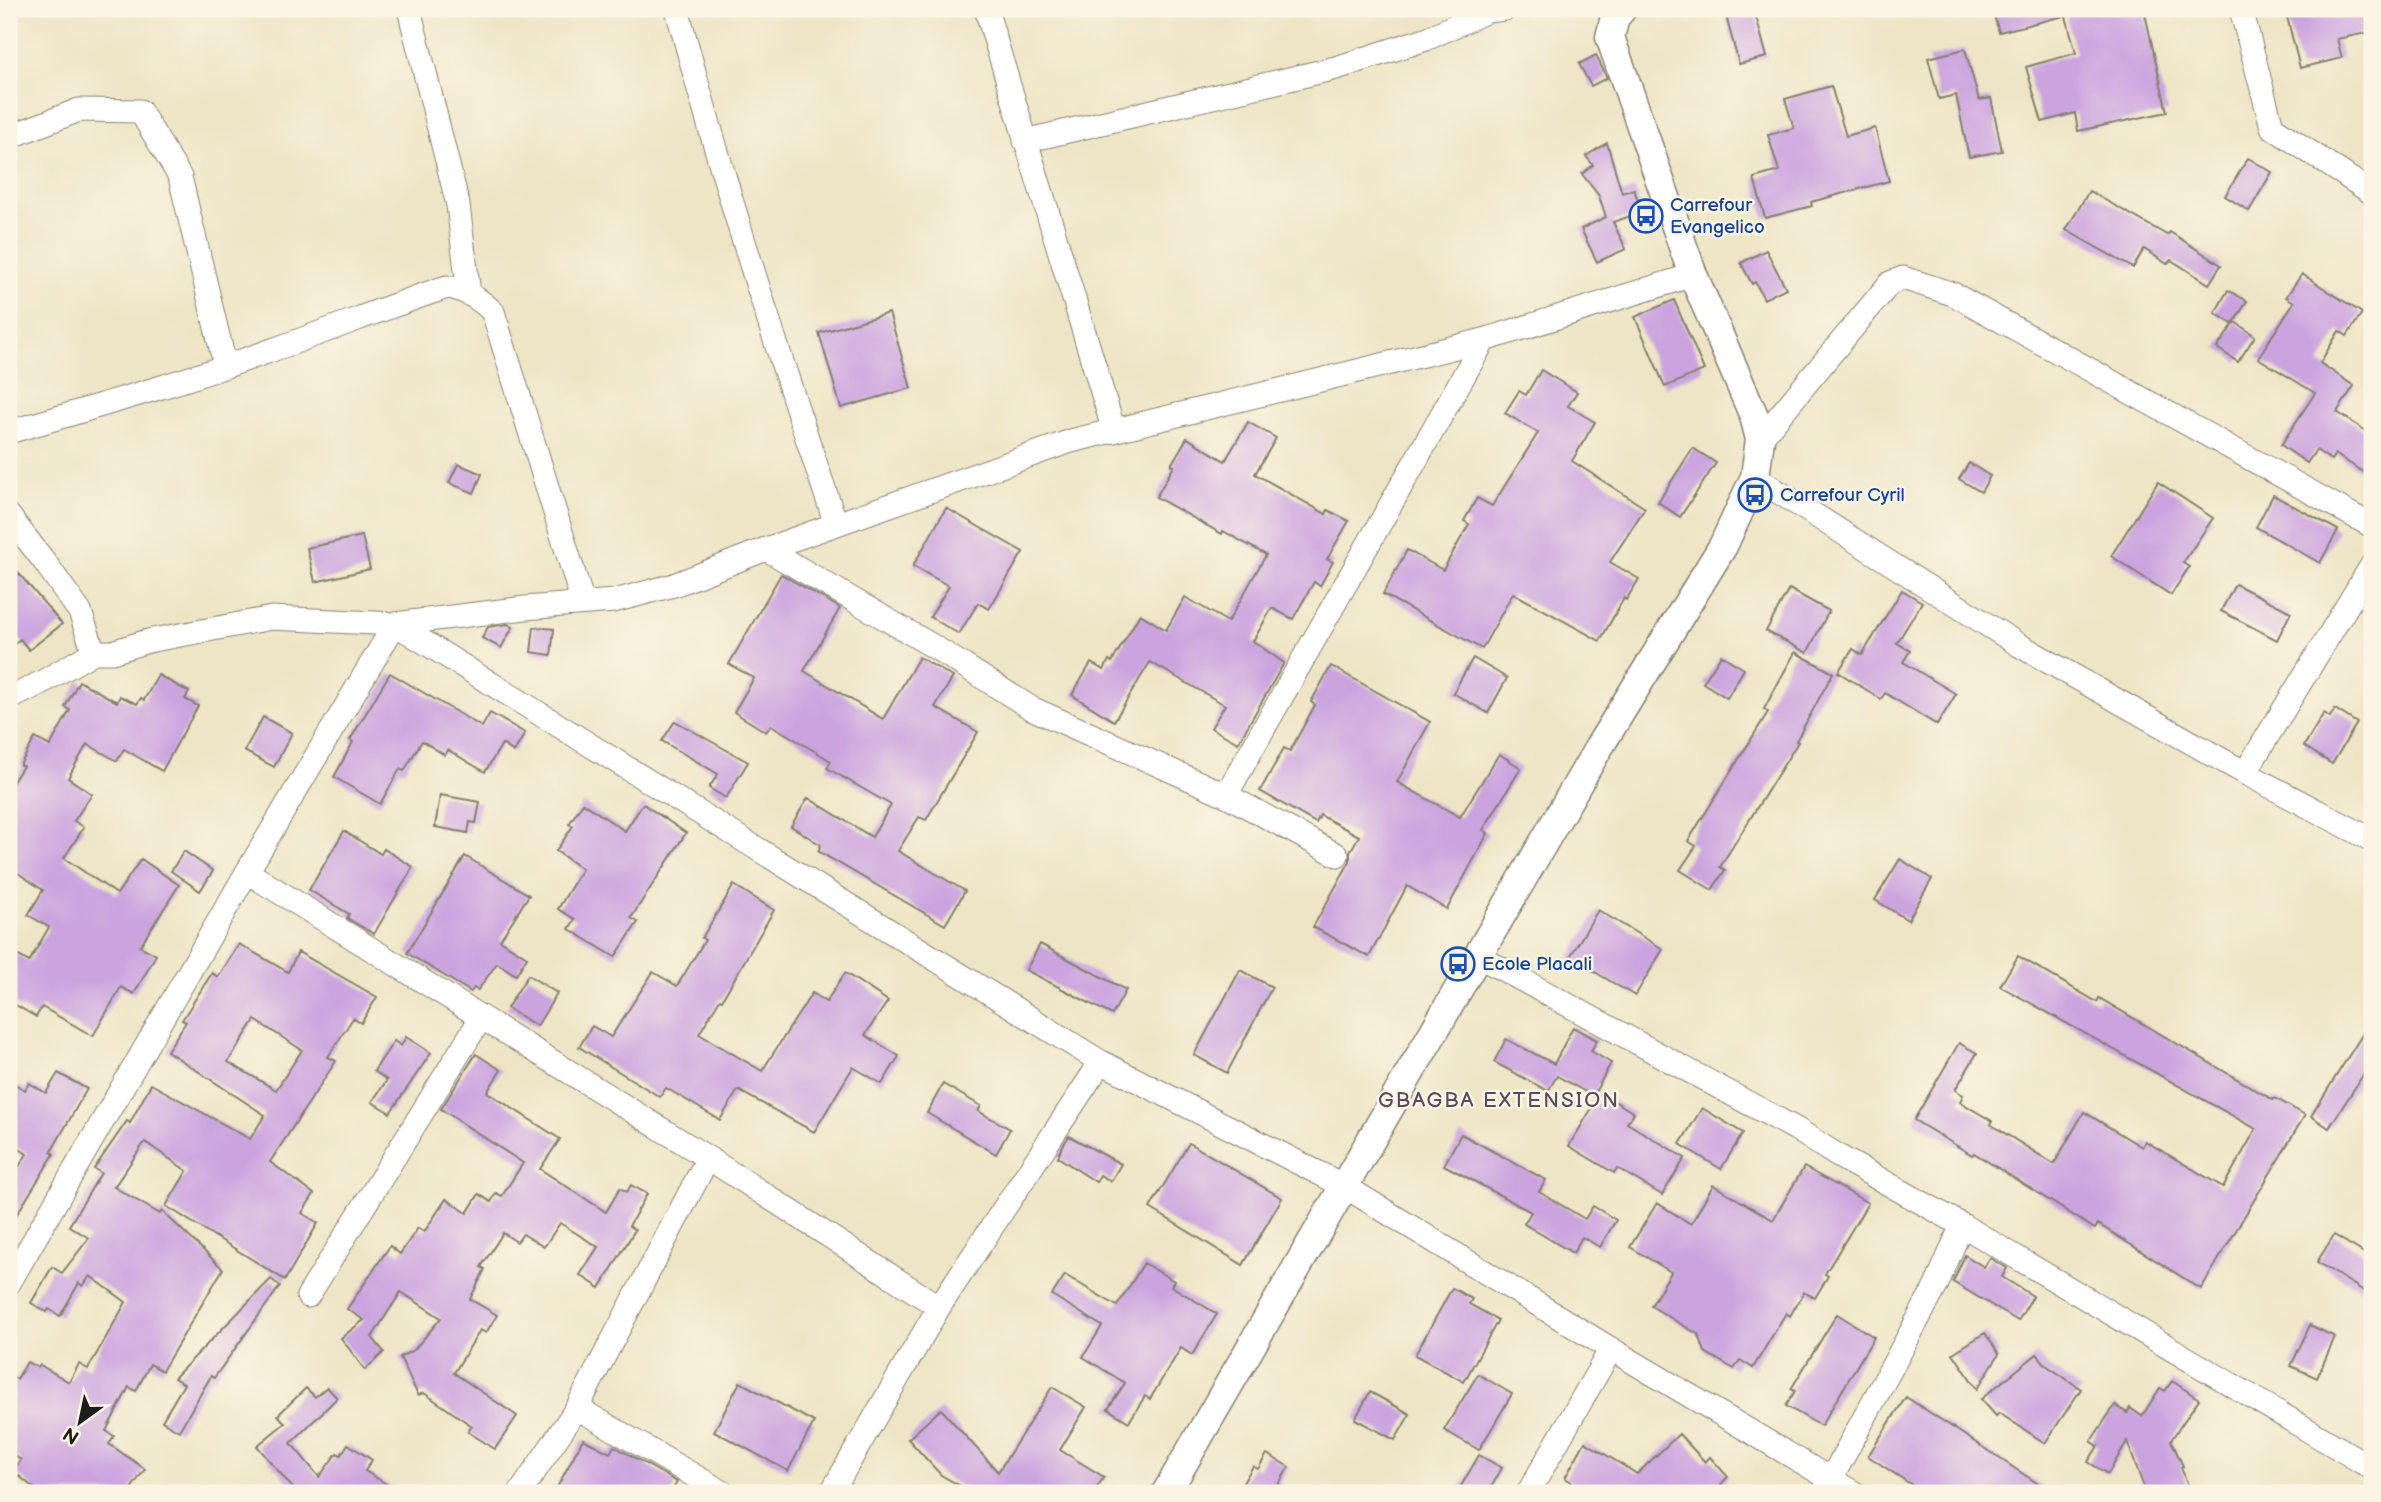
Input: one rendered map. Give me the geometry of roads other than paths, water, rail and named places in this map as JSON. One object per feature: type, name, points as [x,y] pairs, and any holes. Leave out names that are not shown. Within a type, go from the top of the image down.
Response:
[{"type":"street","points":[[409,9],[458,205],[469,294]]},
{"type":"street","points":[[677,9],[783,368],[836,524]]},
{"type":"street","points":[[986,9],[1114,431]]},
{"type":"street","points":[[1025,141],[1336,68],[1426,39],[1486,11],[1505,9]]},
{"type":"street","points":[[2241,9],[2272,127],[2372,193]]},
{"type":"street","points":[[1166,1493],[1600,747],[1723,546],[1755,477],[1760,439],[1743,387],[1693,275],[1610,37],[1615,11]]},
{"type":"street","points":[[9,137],[79,110],[140,111],[180,177],[225,365]]},
{"type":"street","points":[[9,699],[94,652],[112,652],[148,640],[272,618],[395,624],[614,601],[674,585],[766,549],[1071,441],[1484,340],[1693,275]]},
{"type":"street","points":[[1760,439],[1890,283],[1903,278],[1953,294],[2372,526]]},
{"type":"street","points":[[9,432],[118,401],[447,287],[483,301],[493,313],[583,603]]},
{"type":"street","points":[[1226,796],[1484,340]]},
{"type":"street","points":[[1755,477],[2019,645],[2245,773],[2372,840]]},
{"type":"street","points":[[9,516],[80,612],[94,652]]},
{"type":"street","points":[[766,549],[936,648],[1031,708],[1226,796],[1337,855]]},
{"type":"street","points":[[2245,773],[2372,565]]},
{"type":"street","points":[[9,1283],[247,872],[395,624]]},
{"type":"street","points":[[395,624],[1101,1062],[1344,1186],[1611,1349],[1827,1486],[1854,1493]]},
{"type":"street","points":[[247,872],[708,1158],[939,1307]]},
{"type":"street","points":[[1478,956],[1796,1129],[2372,1468]]},
{"type":"street","points":[[308,1296],[481,1017]]},
{"type":"street","points":[[831,1493],[939,1307],[1101,1062]]},
{"type":"street","points":[[520,1493],[576,1408],[708,1158]]},
{"type":"street","points":[[1827,1486],[1937,1286],[1962,1225]]},
{"type":"street","points":[[1528,1493],[1611,1349]]},
{"type":"street","points":[[576,1408],[724,1493]]},
{"type":"place","name":"Carrefour Evangelico","points":[[1646,216]]},
{"type":"place","name":"Carrefour Cyril","points":[[1755,495]]},
{"type":"place","name":"Ecole Placali","points":[[1458,964]]},
{"type":"district","name":"GBAGBA EXTENSION","points":[[1499,1100]]}]
